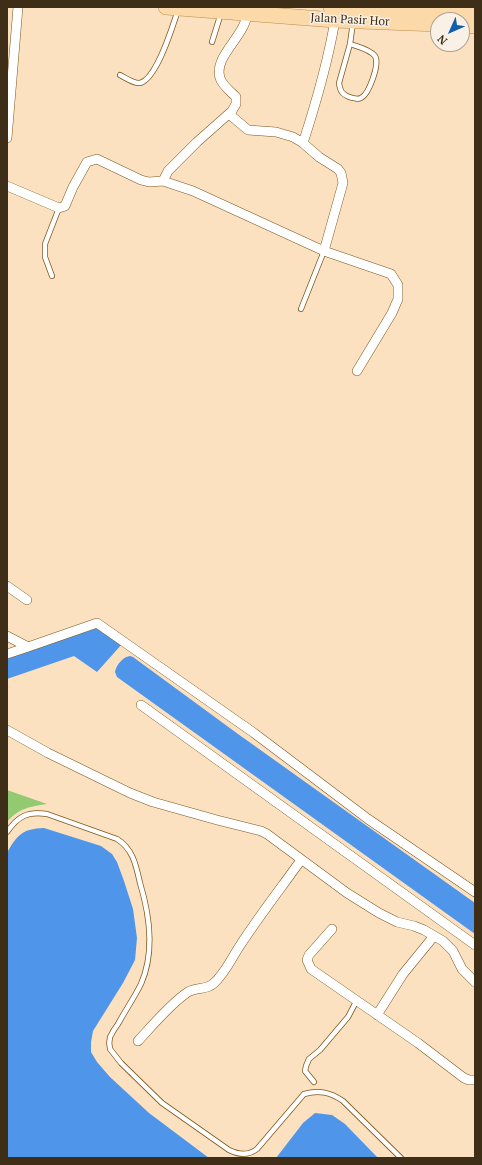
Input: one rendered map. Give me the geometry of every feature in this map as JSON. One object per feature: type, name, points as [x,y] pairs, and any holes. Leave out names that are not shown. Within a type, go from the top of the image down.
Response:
[{"type":"main road","name":"Jalan Pasir Hor","points":[[172,8],[247,13],[333,14],[380,8],[475,16]]},
{"type":"main road","name":"Jalan Pasir Hor","points":[[333,14],[353,20],[430,24]]},
{"type":"street","points":[[7,138],[18,7]]},
{"type":"street","points":[[163,181],[168,171],[197,142],[229,114],[236,104],[236,97],[225,86],[220,78],[219,70],[221,61],[245,25],[247,13]]},
{"type":"street","points":[[303,143],[316,103],[331,44],[333,14]]},
{"type":"street","points":[[229,114],[248,130],[276,132],[293,137],[338,170],[343,178],[343,182],[324,251]]},
{"type":"street","points":[[7,186],[59,208],[65,206],[73,187],[87,162],[97,159],[141,180],[149,182],[163,181],[193,190],[324,251],[391,274],[398,285],[398,299],[392,313],[357,371]]},
{"type":"street","points":[[7,586],[27,600]]},
{"type":"street","points":[[7,654],[97,623],[254,733],[368,819],[475,892]]},
{"type":"street","points":[[7,636],[28,647]]},
{"type":"street","points":[[141,705],[475,945]]},
{"type":"street","points":[[7,730],[43,750],[148,800],[204,817],[261,831],[347,893],[388,918],[414,926],[443,941],[454,951],[462,970],[475,982]]},
{"type":"street","points":[[138,1041],[188,992],[197,988],[206,988],[213,985],[301,860]]},
{"type":"street","points":[[332,929],[309,955],[307,960],[311,969],[418,1043],[464,1078],[475,1080]]},
{"type":"street","points":[[377,1015],[403,974],[434,936]]},
{"type":"lane","points":[[120,75],[136,83],[141,83],[152,73],[167,45],[172,8]]},
{"type":"lane","points":[[212,42],[222,11]]},
{"type":"lane","points":[[350,44],[371,53],[376,57],[377,64],[366,94],[357,99],[344,95],[339,84],[350,44],[353,20]]},
{"type":"lane","points":[[52,276],[45,257],[45,244],[59,208]]},
{"type":"lane","points":[[301,309],[324,251]]},
{"type":"lane","points":[[7,832],[12,824],[18,819],[27,814],[37,812],[47,814],[117,839],[129,849],[133,857],[144,894],[150,946],[145,974],[140,986],[110,1037],[110,1049],[117,1059],[162,1104],[229,1150],[244,1154],[251,1153],[257,1149],[304,1094],[311,1092],[322,1092],[333,1094],[343,1101],[401,1158]]},
{"type":"lane","points":[[314,1082],[305,1071],[309,1059],[320,1050],[348,1017],[357,1000]]},
{"type":"green space","points":[[7,790],[47,804],[20,811],[11,817],[7,822]]},
{"type":"water","points":[[100,627],[122,644],[97,672],[74,656],[7,679],[7,658]]},
{"type":"water","points":[[130,656],[475,903],[475,934],[117,677],[115,672],[118,665],[124,658]]},
{"type":"water","points":[[44,828],[101,846],[112,854],[117,862],[133,909],[137,938],[135,960],[123,983],[93,1031],[91,1052],[97,1062],[110,1077],[149,1113],[209,1158],[7,1158],[7,853],[17,837],[21,834],[30,830]]},
{"type":"water","points":[[315,1113],[332,1115],[345,1124],[378,1158],[276,1158],[303,1123]]}]
